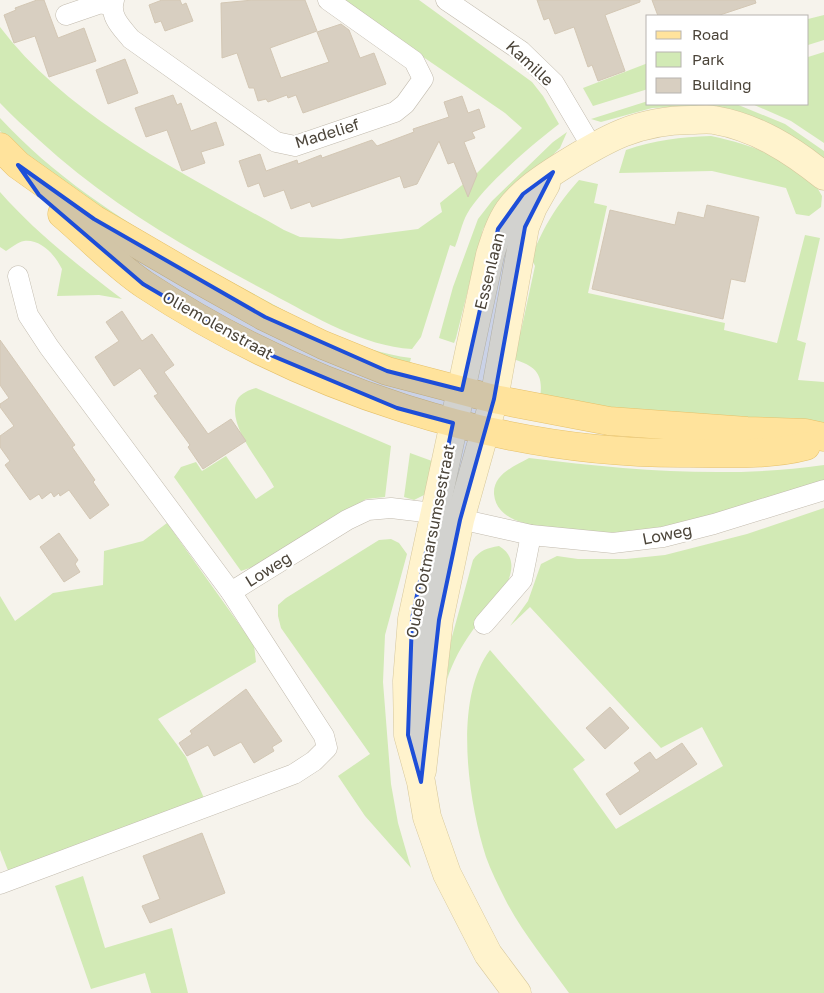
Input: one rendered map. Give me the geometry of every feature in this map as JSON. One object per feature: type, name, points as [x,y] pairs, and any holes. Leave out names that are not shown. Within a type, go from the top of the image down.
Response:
[{"type":"main road","name":"Essenlaan","points":[[462,390],[490,255],[498,230],[509,210],[524,194],[553,172],[592,147],[619,133],[665,120],[713,120],[754,132],[795,153],[824,176]]},
{"type":"main road","name":"Oliemolenstraat","points":[[9,156],[94,219],[265,317],[323,345],[386,371],[494,399],[609,421],[747,431],[805,433],[824,437]]},
{"type":"main road","name":"Oliemolenstraat","points":[[9,156],[39,196],[143,284],[249,346],[396,408],[485,432],[588,448],[659,454],[782,450],[824,441]]},
{"type":"main road","name":"Essenlaan","points":[[494,399],[525,227],[533,207],[553,172]]},
{"type":"main road","name":"Oude Ootmarsumsestraat","points":[[462,390],[453,423],[412,619],[407,681],[408,735],[421,782],[427,817],[447,874],[488,954],[517,993]]},
{"type":"main road","name":"Oude Ootmarsumsestraat","points":[[421,782],[439,620],[460,520],[494,399]]},
{"type":"street","name":"Madelief","points":[[66,15],[101,3],[113,3],[116,21],[131,38],[276,142],[294,146],[394,112],[405,104],[423,79],[414,61],[328,0]]},
{"type":"street","name":"Kamille","points":[[446,0],[521,51],[554,83],[592,147]]},
{"type":"street","points":[[18,276],[28,315],[49,348],[231,592]]},
{"type":"street","name":"Loweg","points":[[0,884],[294,774],[314,761],[327,748],[324,736],[231,592],[347,520],[368,510],[391,508],[434,514],[531,534],[613,543],[663,537],[714,524],[824,490]]},
{"type":"street","points":[[484,624],[522,580],[531,534]]},
{"type":"highlighted area","points":[[18,165],[94,219],[265,317],[387,371],[462,390],[498,229],[523,194],[553,172],[525,227],[494,399],[460,520],[439,620],[421,782],[408,735],[412,619],[453,423],[397,408],[249,346],[143,284],[39,195]]},
{"type":"green space","points":[[340,0],[419,0],[532,82],[543,96],[559,124],[496,179],[474,203],[467,214],[455,247],[450,245],[421,337],[412,349],[376,342],[340,329],[305,312],[180,243],[93,185],[65,163],[0,103],[0,27],[28,59],[59,89],[94,116],[131,142],[169,165],[284,230],[300,237],[341,239],[418,229],[442,212],[440,203],[477,173],[522,128],[505,113]]},
{"type":"green space","points":[[824,15],[824,40],[809,45],[809,19]]},
{"type":"green space","points":[[824,52],[824,143],[791,121],[754,105],[809,105],[809,57]]},
{"type":"green space","points":[[646,64],[646,90],[593,106],[583,88]]},
{"type":"green space","points":[[646,102],[646,105],[738,105],[785,124],[824,151],[824,160],[695,106],[652,108],[601,122],[591,119]]},
{"type":"green space","points":[[0,118],[57,171],[88,195],[152,237],[310,324],[349,342],[370,349],[411,358],[410,370],[363,355],[136,236],[18,149],[0,131]]},
{"type":"green space","points":[[567,132],[560,148],[498,208],[483,229],[454,343],[439,338],[453,287],[478,219],[492,201],[553,142]]},
{"type":"green space","points":[[711,136],[756,149],[791,168],[818,189],[822,196],[821,207],[809,216],[796,214],[786,188],[712,171],[619,173],[626,150],[668,140]]},
{"type":"green space","points":[[579,180],[598,184],[594,203],[607,206],[588,293],[725,323],[724,330],[777,343],[805,235],[820,238],[797,340],[806,343],[798,380],[824,382],[824,426],[539,403],[541,385],[537,373],[527,364],[510,358],[514,338],[521,331],[535,266],[531,258],[551,217]]},
{"type":"green space","points":[[0,192],[43,235],[122,299],[99,295],[57,296],[62,269],[47,249],[30,241],[24,241],[6,251],[0,247]]},
{"type":"green space","points":[[256,388],[391,446],[385,497],[366,499],[261,564],[241,571],[174,477],[181,467],[196,462],[202,471],[226,456],[256,499],[274,487],[247,445],[241,433],[235,410],[237,400],[243,394]]},
{"type":"green space","points":[[410,453],[432,461],[426,494],[414,500],[404,497]]},
{"type":"green space","points":[[529,458],[639,469],[714,472],[751,472],[824,465],[824,482],[718,515],[682,524],[610,533],[573,532],[536,526],[515,520],[503,513],[499,508],[494,494],[497,481],[506,472]]},
{"type":"green space","points":[[824,508],[824,993],[569,993],[512,911],[490,868],[479,834],[467,751],[471,695],[478,671],[490,650],[585,760],[573,769],[616,829],[723,766],[702,727],[661,748],[530,607],[510,626],[528,601],[541,564],[557,556],[578,559],[626,559],[665,555],[747,534]]},
{"type":"green space","points":[[167,523],[254,645],[256,662],[158,719],[186,757],[204,798],[9,873],[0,850],[0,596],[15,621],[53,593],[103,585],[104,551],[143,541]]},
{"type":"green space","points":[[391,539],[399,543],[407,554],[385,635],[383,682],[391,784],[398,823],[411,868],[365,816],[338,776],[370,754],[281,628],[278,616],[278,605],[286,598],[379,540]]},
{"type":"green space","points":[[499,546],[510,559],[511,570],[508,582],[464,643],[447,680],[450,644],[473,560],[484,550]]},
{"type":"green space","points":[[83,876],[105,948],[172,928],[188,993],[151,993],[145,973],[91,989],[55,886]]},
{"type":"building","points":[[37,0],[44,0],[58,38],[84,28],[96,61],[49,77],[35,36],[14,43],[4,15],[16,10],[15,8]]},
{"type":"building","points":[[162,0],[180,0],[182,5],[186,3],[193,21],[165,31],[161,21],[155,23],[149,5]]},
{"type":"building","points":[[253,0],[305,0],[317,31],[270,48],[281,78],[329,62],[317,32],[341,24],[349,30],[360,58],[374,53],[386,84],[303,113],[296,95],[288,98],[287,95],[268,102],[266,99],[258,101],[254,88],[249,88],[237,53],[222,58],[221,3]]},
{"type":"building","points":[[537,0],[640,0],[640,2],[605,15],[625,71],[598,81],[592,65],[588,67],[574,27],[555,34],[549,18],[544,20]]},
{"type":"building","points":[[652,0],[755,0],[756,3],[720,15],[658,15]]},
{"type":"building","points":[[125,59],[138,93],[108,104],[96,70]]},
{"type":"building","points":[[173,95],[177,105],[181,103],[191,131],[216,122],[224,145],[201,152],[205,163],[182,171],[167,130],[146,137],[135,108]]},
{"type":"building","points":[[462,96],[468,113],[479,109],[485,127],[472,132],[475,138],[464,142],[477,175],[468,197],[454,162],[448,164],[439,141],[417,184],[404,188],[400,176],[312,207],[310,202],[291,209],[284,190],[264,197],[259,183],[248,187],[239,161],[260,154],[266,171],[297,160],[298,164],[321,155],[322,158],[372,140],[377,146],[414,132],[413,129],[449,117],[444,102]]},
{"type":"building","points":[[707,205],[759,217],[745,282],[731,279],[723,319],[592,289],[610,210],[675,225],[678,212],[704,218]]},
{"type":"building","points":[[122,311],[142,341],[152,334],[174,365],[164,372],[208,434],[231,419],[246,441],[203,469],[188,447],[190,445],[154,396],[158,394],[140,368],[114,386],[95,357],[119,341],[106,322]]},
{"type":"building","points":[[0,340],[75,445],[72,447],[95,480],[93,482],[109,505],[90,519],[69,490],[60,496],[59,493],[54,497],[51,492],[42,499],[39,494],[30,500],[5,465],[10,461],[0,447],[0,436],[14,426],[0,407],[0,404],[9,398],[0,385]]},
{"type":"building","points":[[59,533],[78,560],[75,564],[80,572],[64,582],[40,547]]},
{"type":"building","points":[[246,689],[282,741],[272,747],[274,751],[254,763],[241,742],[214,756],[208,745],[187,756],[179,743],[192,734],[190,731]]},
{"type":"building","points":[[610,707],[629,728],[605,749],[586,728]]},
{"type":"building","points":[[682,743],[697,764],[620,815],[606,794],[640,771],[634,763],[650,752],[656,760]]},
{"type":"building","points":[[202,833],[225,893],[150,923],[142,906],[160,899],[143,856]]}]
